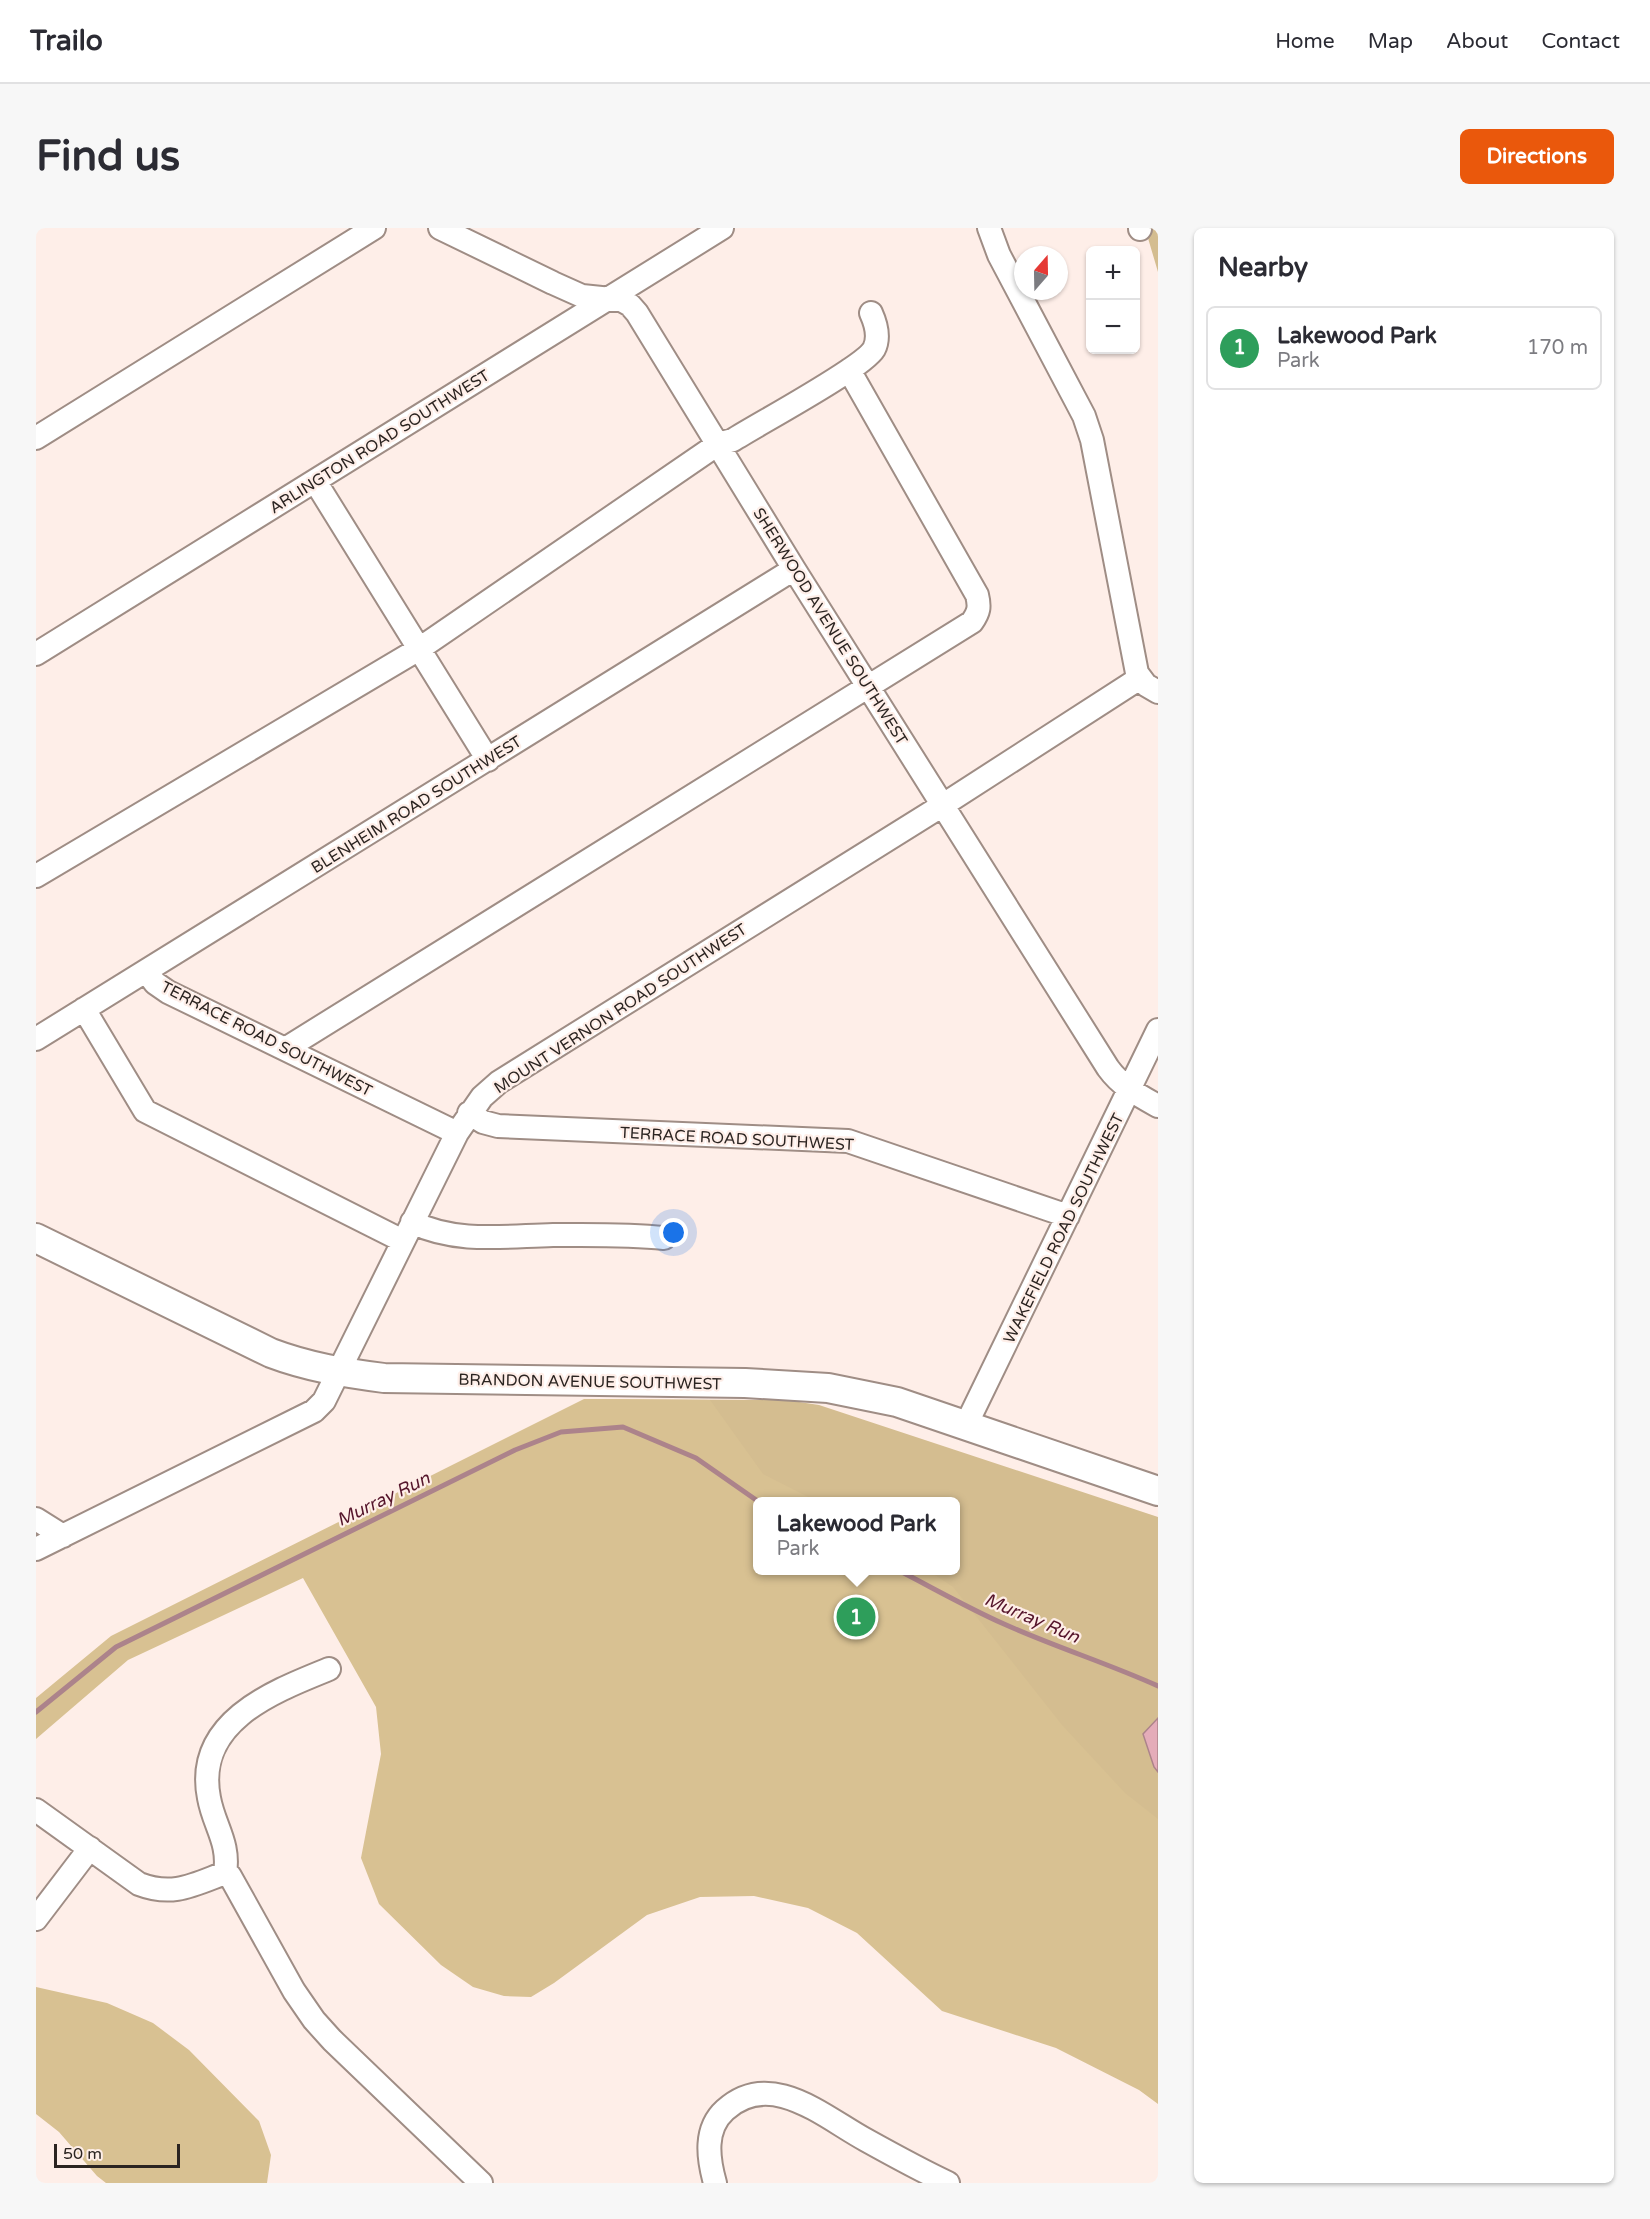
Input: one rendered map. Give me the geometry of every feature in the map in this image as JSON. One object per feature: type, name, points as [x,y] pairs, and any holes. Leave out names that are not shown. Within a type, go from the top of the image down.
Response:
[{"type":"main road","name":"BRANDON AVENUE SOUTHWEST","points":[[36,1238],[298,1364],[384,1378],[745,1383],[828,1388],[897,1402],[1158,1491]]},
{"type":"street","points":[[36,438],[374,228]]},
{"type":"street","name":"SHERWOOD AVENUE SOUTHWEST","points":[[440,228],[582,296],[610,298],[630,305],[637,313],[794,569],[1108,1068],[1129,1090],[1158,1106]]},
{"type":"street","name":"ARLINGTON ROAD SOUTHWEST","points":[[36,654],[722,228]]},
{"type":"street","points":[[989,228],[999,255],[1084,417],[1092,440],[1116,573],[1140,678],[1146,686],[1158,692]]},
{"type":"street","points":[[36,876],[419,649],[718,444],[733,440],[849,370],[868,357],[875,346],[877,335],[871,313]]},
{"type":"street","points":[[285,1049],[972,622],[980,604],[977,595],[849,370]]},
{"type":"street","points":[[315,481],[488,760]]},
{"type":"street","name":"BLENHEIM ROAD SOUTHWEST","points":[[36,1039],[794,569]]},
{"type":"street","name":"MOUNT VERNON ROAD SOUTHWEST","points":[[36,1549],[314,1411],[324,1401],[457,1132],[482,1097],[499,1082],[943,805],[1140,678]]},
{"type":"street","name":"TERRACE ROAD SOUTHWEST","points":[[146,970],[155,983],[168,992],[457,1132]]},
{"type":"street","points":[[84,1009],[145,1111],[407,1232],[426,1229],[465,1236],[501,1238],[551,1235],[664,1238]]},
{"type":"street","name":"WAKEFIELD ROAD SOUTHWEST","points":[[966,1425],[1158,1030]]},
{"type":"street","name":"TERRACE ROAD SOUTHWEST","points":[[469,1113],[483,1122],[498,1126],[848,1141],[1068,1216]]},
{"type":"street","points":[[36,1520],[63,1536]]},
{"type":"street","points":[[225,1873],[227,1859],[225,1845],[208,1796],[207,1771],[216,1742],[228,1726],[251,1707],[288,1686],[328,1669]]},
{"type":"street","points":[[36,1810],[139,1884],[153,1890],[172,1891],[225,1873]]},
{"type":"street","points":[[36,1919],[90,1848]]},
{"type":"street","points":[[225,1873],[233,1880],[294,1991],[314,2020],[482,2183]]},
{"type":"street","points":[[715,2183],[710,2164],[709,2144],[713,2127],[727,2108],[745,2098],[760,2094],[785,2096],[809,2106],[864,2139],[948,2183]]},
{"type":"shaded area","points":[[1145,228],[1158,228],[1158,272]]},
{"type":"shaded area","points":[[584,1399],[786,1400],[819,1405],[1158,1517],[1158,1911],[632,1566]]},
{"type":"shaded area","points":[[584,1399],[710,1400],[763,1474],[808,1497],[753,1497],[753,1575],[935,1575],[953,1587],[1062,1725],[1125,1793],[1158,1819],[1158,2104],[1139,2090],[1056,2048],[942,2011],[857,1933],[808,1908],[754,1896],[700,1897],[647,1915],[554,1983],[531,1997],[504,1996],[473,1987],[441,1965],[379,1904],[361,1858],[381,1754],[376,1707],[303,1578],[128,1660],[36,1739],[36,1698],[111,1636]]},
{"type":"shaded area","points":[[1158,1718],[1158,1772],[1154,1767],[1143,1734]]},
{"type":"shaded area","points":[[36,1987],[107,2003],[153,2023],[189,2050],[259,2121],[271,2155],[267,2183],[106,2183],[97,2176],[59,2132],[36,2114]]},
{"type":"waterway","name":"Murray Run","points":[[36,1712],[116,1647],[515,1450],[561,1432],[623,1427],[696,1458],[753,1498]]},
{"type":"waterway","name":"Murray Run","points":[[907,1575],[1004,1624],[1158,1686]]},
{"type":"place","name":"Lakewood Park","points":[[856,1617]]}]
